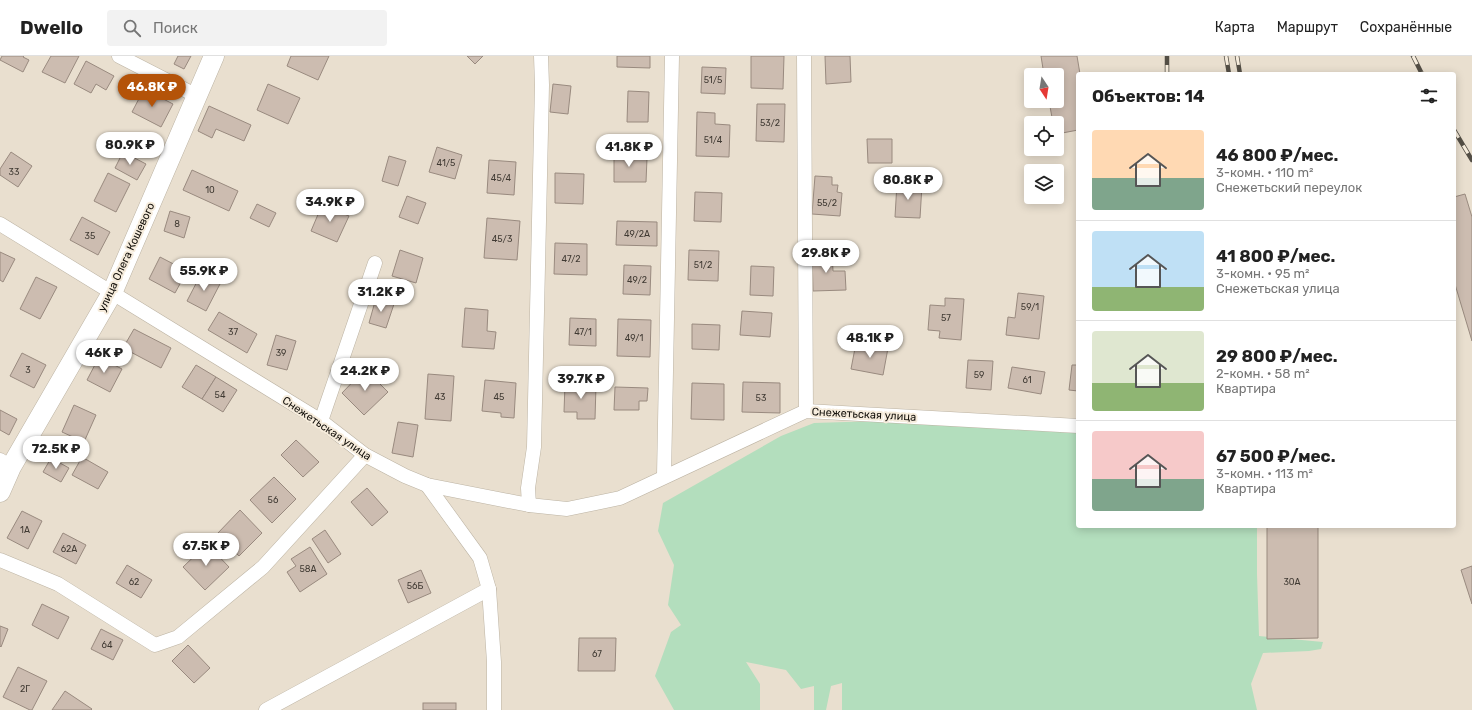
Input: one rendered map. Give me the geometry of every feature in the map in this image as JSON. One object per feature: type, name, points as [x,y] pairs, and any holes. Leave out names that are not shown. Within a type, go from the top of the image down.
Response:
[{"type":"street","points":[[118,56],[197,96]]},
{"type":"street","name":"улица Олега Кошевого","points":[[0,492],[5,464],[112,293],[214,56]]},
{"type":"street","points":[[529,505],[528,488],[534,447],[542,86],[541,56]]},
{"type":"street","points":[[664,476],[672,56]]},
{"type":"street","points":[[804,56],[806,411]]},
{"type":"street","name":"Снежетьская улица","points":[[0,224],[321,421],[365,455],[405,476],[427,485],[529,505],[567,509],[620,498],[664,476],[806,411],[1076,426]]},
{"type":"street","points":[[321,421],[375,262]]},
{"type":"street","points":[[0,560],[58,584],[155,645],[178,638],[263,567],[365,455]]},
{"type":"street","points":[[427,485],[480,558],[489,589],[494,662],[494,710]]},
{"type":"street","points":[[266,710],[489,589]]},
{"type":"green space","points":[[1003,417],[1076,422],[1076,528],[1257,528],[1259,636],[1323,642],[1321,649],[1263,653],[1251,684],[1257,710],[842,710],[842,683],[831,686],[826,710],[814,710],[814,686],[801,689],[786,670],[746,662],[760,684],[760,710],[674,710],[655,676],[671,632],[681,625],[668,605],[674,565],[658,531],[663,503],[781,436],[814,423]]},
{"type":"building","points":[[2,56],[24,56],[23,57],[29,60],[23,72],[0,60]]},
{"type":"building","points":[[51,56],[79,56],[65,83],[42,72]]},
{"type":"building","points":[[178,56],[191,56],[184,69],[174,64]]},
{"type":"building","points":[[291,56],[329,56],[318,80],[287,66]]},
{"type":"building","points":[[467,56],[483,56],[475,64]]},
{"type":"building","points":[[617,56],[650,56],[650,68],[617,67]]},
{"type":"building","points":[[751,56],[784,56],[783,89],[751,88]]},
{"type":"building","points":[[825,56],[850,56],[851,82],[826,84]]},
{"type":"building","points":[[1041,56],[1077,56],[1080,72],[1076,72],[1076,130],[1064,133],[1064,116],[1052,116],[1050,108],[1064,108],[1064,68],[1043,68]]},
{"type":"building","points":[[86,61],[114,76],[106,90],[96,84],[91,93],[74,84]]},
{"type":"building","points":[[702,67],[726,68],[725,94],[701,93]]},
{"type":"building","points":[[268,84],[300,98],[288,124],[257,110]]},
{"type":"building","points":[[553,84],[571,86],[568,114],[550,112]]},
{"type":"building","points":[[144,89],[173,104],[161,127],[132,112]]},
{"type":"building","points":[[628,91],[649,92],[648,122],[627,122]]},
{"type":"building","points":[[757,104],[785,104],[784,142],[756,141]]},
{"type":"building","points":[[209,106],[251,125],[244,141],[216,129],[212,138],[198,131]]},
{"type":"building","points":[[697,112],[715,113],[715,124],[730,125],[729,157],[696,156]]},
{"type":"building","points":[[867,139],[892,139],[892,163],[868,163]]},
{"type":"building","points":[[437,147],[462,155],[455,179],[429,172]]},
{"type":"building","points":[[614,150],[633,151],[633,158],[647,158],[646,182],[614,182]]},
{"type":"building","points":[[11,152],[32,166],[18,187],[0,175],[0,169]]},
{"type":"building","points":[[123,152],[146,164],[137,180],[115,168]]},
{"type":"building","points":[[389,156],[406,161],[398,186],[382,181]]},
{"type":"building","points":[[489,160],[516,162],[514,195],[487,193]]},
{"type":"building","points":[[192,170],[238,191],[229,211],[183,190]]},
{"type":"building","points":[[108,173],[130,184],[116,212],[94,201]]},
{"type":"building","points":[[555,173],[584,174],[583,204],[555,203]]},
{"type":"building","points":[[815,176],[832,177],[832,185],[838,185],[837,192],[842,193],[840,216],[812,214]]},
{"type":"building","points":[[897,183],[922,185],[920,218],[895,217]]},
{"type":"building","points":[[695,192],[722,193],[721,222],[694,221]]},
{"type":"building","points":[[1465,194],[1472,217],[1472,341],[1456,288],[1456,196]]},
{"type":"building","points":[[407,196],[426,203],[418,224],[399,217]]},
{"type":"building","points":[[257,204],[276,213],[269,227],[250,218]]},
{"type":"building","points":[[322,205],[349,216],[337,242],[311,231]]},
{"type":"building","points":[[170,211],[190,217],[184,238],[164,231]]},
{"type":"building","points":[[82,217],[110,232],[98,255],[70,240]]},
{"type":"building","points":[[487,218],[520,221],[517,260],[484,258]]},
{"type":"building","points":[[617,221],[657,222],[657,246],[616,245]]},
{"type":"building","points":[[555,243],[587,244],[587,275],[554,274]]},
{"type":"building","points":[[400,250],[423,258],[416,283],[392,276]]},
{"type":"building","points":[[689,250],[719,251],[718,281],[688,280]]},
{"type":"building","points":[[0,252],[15,259],[3,282],[0,280]]},
{"type":"building","points":[[812,252],[832,252],[833,271],[845,271],[846,290],[813,291]]},
{"type":"building","points":[[160,257],[187,271],[175,293],[149,279]]},
{"type":"building","points":[[624,265],[651,266],[650,295],[623,294]]},
{"type":"building","points":[[751,266],[774,267],[773,296],[750,295]]},
{"type":"building","points":[[202,272],[221,282],[206,311],[187,301]]},
{"type":"building","points":[[36,277],[57,287],[40,319],[20,309]]},
{"type":"building","points":[[1018,293],[1044,296],[1039,339],[1006,335],[1008,317],[1015,318]]},
{"type":"building","points":[[376,298],[394,304],[386,328],[369,323]]},
{"type":"building","points":[[945,298],[964,299],[961,340],[939,338],[940,331],[928,330],[930,305],[945,306]]},
{"type":"building","points":[[465,308],[488,310],[487,331],[496,332],[494,349],[462,347]]},
{"type":"building","points":[[742,311],[772,313],[770,337],[740,335]]},
{"type":"building","points":[[219,312],[257,334],[247,353],[208,330]]},
{"type":"building","points":[[570,318],[596,319],[596,346],[569,345]]},
{"type":"building","points":[[618,319],[651,320],[650,357],[617,356]]},
{"type":"building","points":[[692,324],[720,325],[719,350],[692,349]]},
{"type":"building","points":[[134,329],[171,348],[161,368],[123,348]]},
{"type":"building","points":[[276,335],[296,341],[287,370],[267,365]]},
{"type":"building","points":[[856,343],[888,348],[883,375],[851,369]]},
{"type":"building","points":[[22,353],[46,365],[34,388],[10,376]]},
{"type":"building","points":[[99,357],[122,369],[110,392],[87,380]]},
{"type":"building","points":[[968,360],[993,361],[991,390],[966,388]]},
{"type":"building","points":[[196,365],[216,377],[202,399],[182,387]]},
{"type":"building","points":[[1072,365],[1076,365],[1076,391],[1069,390]]},
{"type":"building","points":[[1012,367],[1045,372],[1041,394],[1008,388]]},
{"type":"building","points":[[365,369],[388,392],[364,415],[342,393]]},
{"type":"building","points":[[428,374],[454,376],[451,421],[425,419]]},
{"type":"building","points":[[216,377],[237,390],[223,412],[202,399]]},
{"type":"building","points":[[485,380],[516,383],[514,418],[501,417],[501,413],[482,411]]},
{"type":"building","points":[[743,382],[780,383],[780,413],[742,412]]},
{"type":"building","points":[[692,383],[724,384],[724,420],[691,419]]},
{"type":"building","points":[[565,384],[596,385],[595,419],[577,419],[577,412],[564,412]]},
{"type":"building","points":[[615,387],[648,388],[647,401],[639,401],[639,410],[614,410]]},
{"type":"building","points":[[74,405],[96,415],[84,442],[62,432]]},
{"type":"building","points":[[0,410],[17,419],[9,435],[0,430]]},
{"type":"building","points":[[398,422],[418,425],[413,457],[392,453]]},
{"type":"building","points":[[296,440],[319,462],[303,477],[281,455]]},
{"type":"building","points":[[82,457],[108,472],[98,489],[72,475]]},
{"type":"building","points":[[51,458],[69,468],[61,482],[43,472]]},
{"type":"building","points":[[274,477],[296,499],[272,523],[250,500]]},
{"type":"building","points":[[367,488],[388,512],[372,526],[351,502]]},
{"type":"building","points":[[240,510],[262,533],[239,556],[217,534]]},
{"type":"building","points":[[22,511],[42,521],[28,549],[7,538]]},
{"type":"building","points":[[1267,528],[1318,528],[1318,638],[1267,639]]},
{"type":"building","points":[[325,530],[341,554],[328,563],[312,539]]},
{"type":"building","points":[[63,533],[86,545],[76,564],[53,552]]},
{"type":"building","points":[[207,544],[229,567],[205,590],[183,567]]},
{"type":"building","points":[[310,547],[327,574],[300,592],[287,572],[296,566],[291,559]]},
{"type":"building","points":[[127,565],[152,580],[141,598],[116,583]]},
{"type":"building","points":[[1472,566],[1472,604],[1461,570]]},
{"type":"building","points":[[421,570],[431,593],[408,603],[398,580]]},
{"type":"building","points":[[42,604],[69,617],[58,639],[32,625]]},
{"type":"building","points":[[0,626],[8,629],[1,647],[0,646]]},
{"type":"building","points":[[101,629],[123,640],[113,660],[91,649]]},
{"type":"building","points":[[579,638],[616,638],[615,671],[578,671]]},
{"type":"building","points":[[188,645],[210,668],[194,683],[172,661]]},
{"type":"building","points":[[18,667],[47,681],[32,710],[3,697]]},
{"type":"building","points":[[65,691],[92,709],[52,710]]},
{"type":"building","points":[[423,703],[456,703],[456,710],[423,710]]},
{"type":"railway","points":[[1167,56],[1167,72]]},
{"type":"railway","points":[[1226,56],[1229,72]]},
{"type":"railway","points":[[1237,56],[1240,72]]},
{"type":"railway","points":[[1413,56],[1421,72]]},
{"type":"railway","points":[[1456,133],[1472,160]]}]
